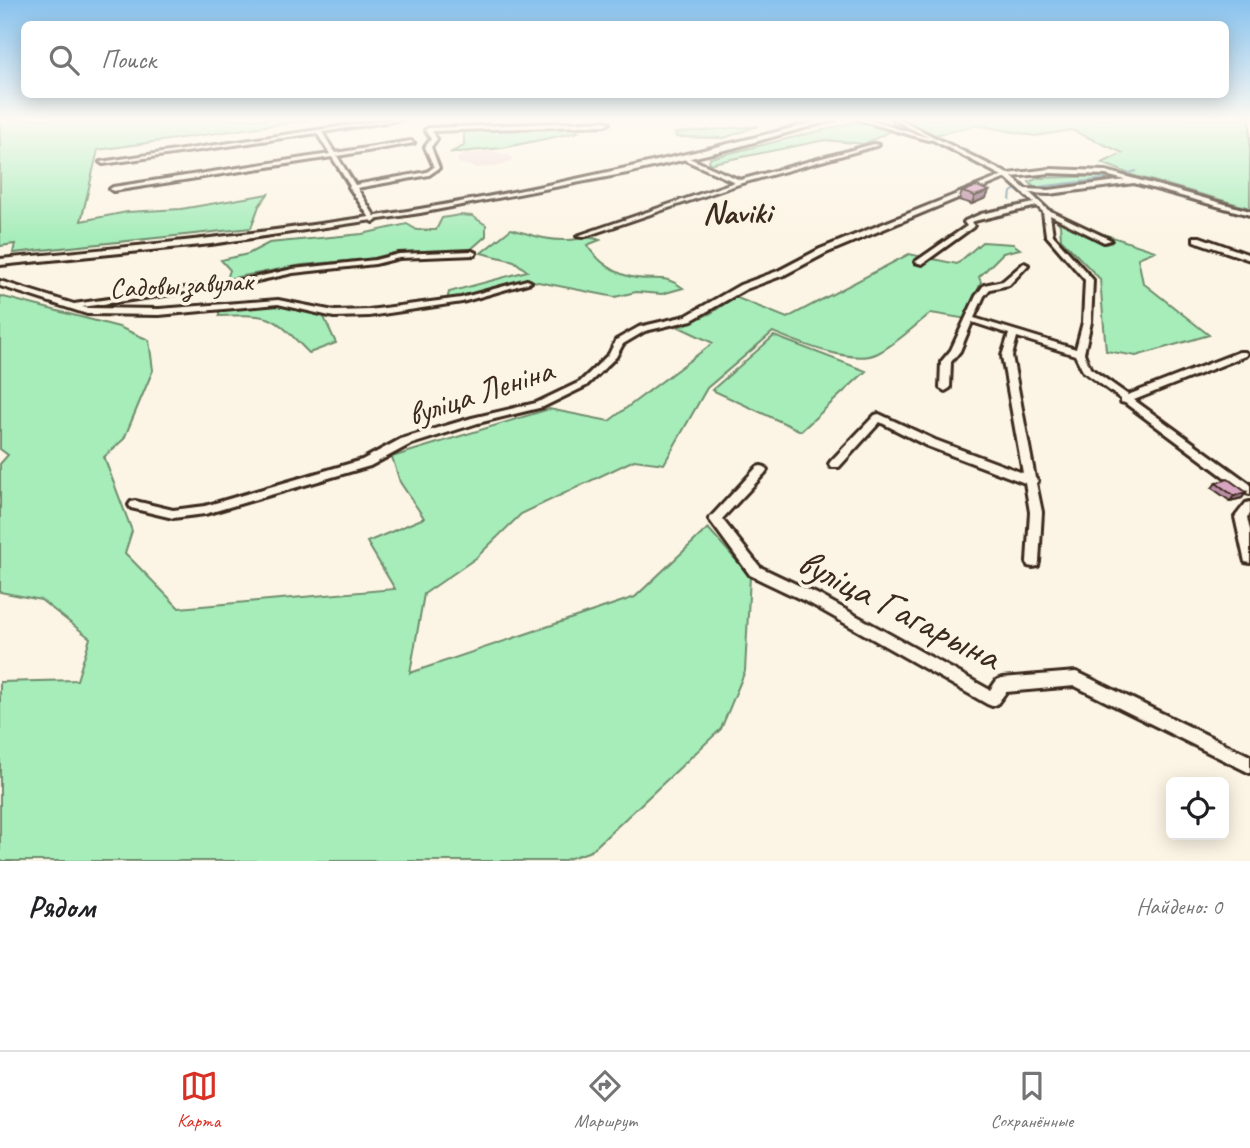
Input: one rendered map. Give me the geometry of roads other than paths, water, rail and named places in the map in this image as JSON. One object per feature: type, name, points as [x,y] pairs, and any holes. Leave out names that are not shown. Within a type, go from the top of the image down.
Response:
[{"type":"main road","points":[[0,262],[186,245],[374,220],[546,189],[686,159]]},
{"type":"street","points":[[103,162],[123,159]]},
{"type":"street","points":[[113,190],[310,159]]},
{"type":"street","points":[[340,159],[354,183],[352,187],[374,220]]},
{"type":"street","points":[[352,187],[429,173],[437,167],[434,159]]},
{"type":"street","points":[[687,159],[740,182]]},
{"type":"street","points":[[581,236],[740,182],[824,159]]},
{"type":"street","points":[[972,159],[1007,176],[1046,211],[1107,240]]},
{"type":"street","name":"вуліца Леніна","points":[[135,505],[173,514],[205,510],[366,463],[417,438],[539,405],[583,384],[613,355],[619,342],[642,329],[689,317],[743,286],[1007,176],[1050,171],[1106,173],[1250,213]]},
{"type":"street","points":[[1024,191],[1049,192],[1134,181]]},
{"type":"street","points":[[919,262],[971,226],[967,222],[978,215],[1038,204]]},
{"type":"street","points":[[1046,211],[1049,235],[1089,279],[1085,334],[1079,353],[1086,369],[1250,490]]},
{"type":"street","points":[[1196,239],[1250,258]]},
{"type":"street","name":"Садовы завулак","points":[[71,306],[248,281],[293,271],[375,262],[400,256],[472,253]]},
{"type":"street","points":[[945,388],[946,362],[955,351],[987,287],[1006,283],[1024,265]]},
{"type":"street","name":"Садовы завулак","points":[[71,306],[122,313],[278,302],[334,314],[369,313],[462,300],[527,282]]},
{"type":"street","points":[[0,283],[71,306]]},
{"type":"street","points":[[970,319],[1079,353]]},
{"type":"street","points":[[1014,333],[1007,356],[1036,512],[1033,562]]},
{"type":"street","points":[[1125,400],[1242,354]]},
{"type":"street","points":[[835,464],[879,417],[931,443],[1032,481]]},
{"type":"street","name":"вуліца Гагарына","points":[[761,470],[715,519],[755,570],[816,600],[992,698],[1002,685],[1076,679],[1250,765]]},
{"type":"street","points":[[1250,506],[1241,517],[1250,558]]},
{"type":"waterway","points":[[1030,188],[1113,178],[1136,171]]},
{"type":"waterway","points":[[1010,200],[1011,192],[1016,189]]},
{"type":"district","name":"Naviki","points":[[737,212]]}]
